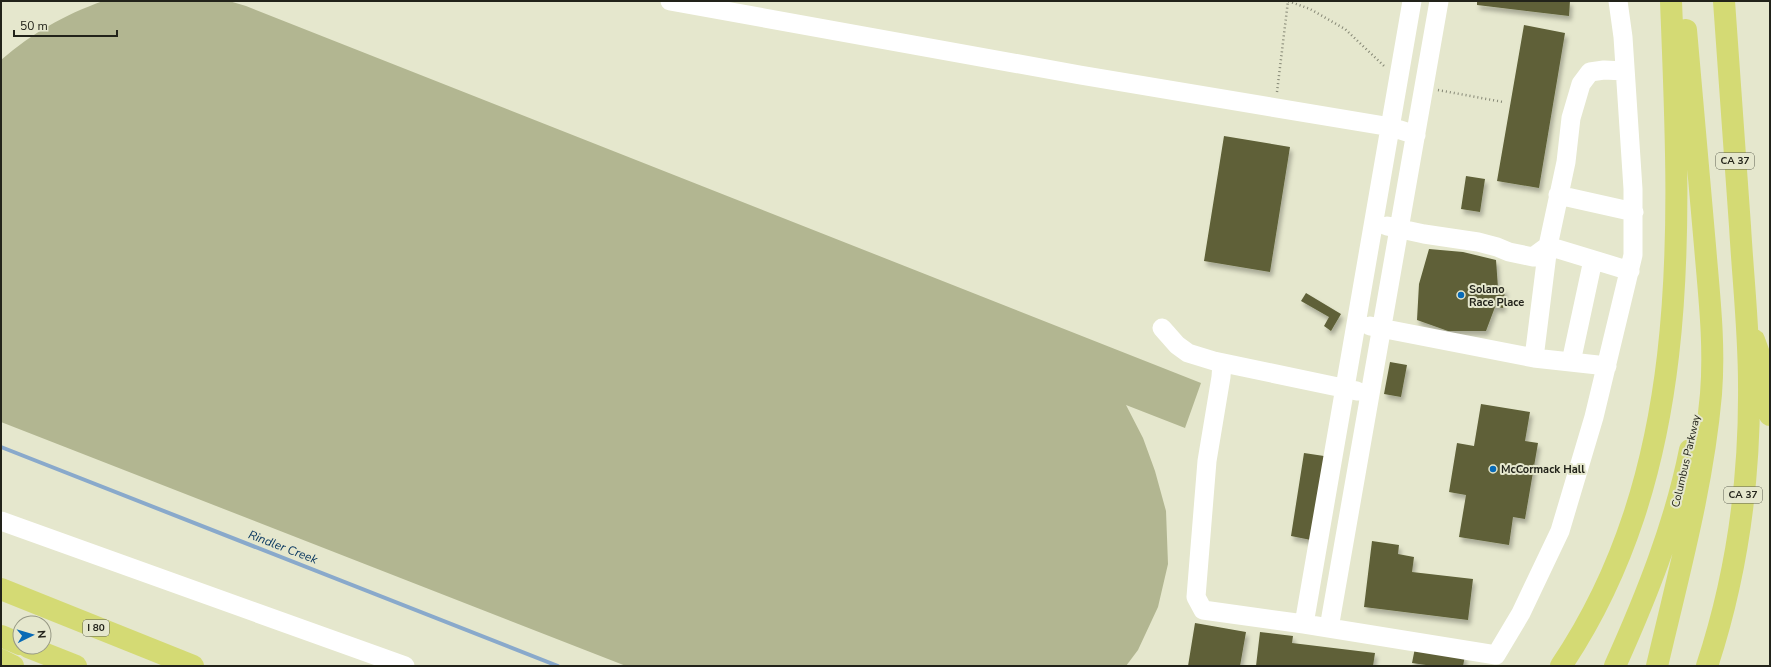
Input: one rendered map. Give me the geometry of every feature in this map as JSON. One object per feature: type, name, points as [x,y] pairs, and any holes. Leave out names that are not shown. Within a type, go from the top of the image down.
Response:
[{"type":"highway","points":[[1561,666],[1592,615],[1617,563],[1642,494],[1659,423],[1670,336],[1676,217],[1676,113],[1671,1]]},
{"type":"highway","points":[[1656,666],[1695,500],[1707,427],[1712,361],[1711,316],[1683,1]]},
{"type":"highway","name":"CA 37","points":[[1707,666],[1724,610],[1731,580],[1744,495],[1747,458],[1749,384],[1724,1]]},
{"type":"highway","name":"Columbus Parkway","points":[[1615,666],[1664,546],[1690,454],[1696,423],[1702,368],[1705,301],[1705,246]]},
{"type":"highway","points":[[1746,320],[1766,372],[1770,415]]},
{"type":"highway","name":"I 80","points":[[1,589],[193,666]]},
{"type":"highway","points":[[1,636],[12,641]]},
{"type":"highway","points":[[48,655],[76,666]]},
{"type":"highway","points":[[1,660],[13,666]]},
{"type":"street","points":[[670,1],[1018,64],[1391,127],[1416,135]]},
{"type":"street","points":[[1304,624],[1412,1]]},
{"type":"street","points":[[1329,628],[1439,1]]},
{"type":"street","points":[[1222,362],[1221,377],[1207,461],[1196,597],[1203,610],[1329,628],[1491,661],[1521,613],[1560,531],[1594,417],[1634,255],[1634,212],[1625,71],[1618,1]]},
{"type":"street","points":[[1534,358],[1548,246],[1566,162],[1571,118],[1581,84],[1590,72],[1604,70],[1625,71]]},
{"type":"street","points":[[1558,195],[1634,212]]},
{"type":"street","points":[[1374,223],[1424,234],[1478,242],[1509,252],[1533,257],[1548,246]]},
{"type":"street","points":[[1548,246],[1630,271]]},
{"type":"street","points":[[1571,362],[1594,260]]},
{"type":"street","points":[[1357,323],[1534,358],[1607,366]]},
{"type":"street","points":[[1162,328],[1177,345],[1188,353],[1222,362],[1370,394]]},
{"type":"street","points":[[1,521],[405,666]]},
{"type":"path","points":[[1276,107],[1288,1],[1310,9],[1345,29],[1399,80]]},
{"type":"path","points":[[1424,88],[1503,102]]},
{"type":"green space","points":[[103,1],[229,1],[246,6],[1201,383],[1185,428],[1126,405],[1143,438],[1155,471],[1166,511],[1168,564],[1158,607],[1138,650],[1126,666],[626,666],[1,422],[1,60],[25,41],[61,19]]},
{"type":"building","points":[[1477,1],[1570,1],[1569,16],[1477,5]]},
{"type":"building","points":[[1524,25],[1565,33],[1539,188],[1497,181]]},
{"type":"building","points":[[1224,136],[1290,147],[1270,272],[1204,261]]},
{"type":"building","points":[[1466,176],[1485,179],[1480,212],[1461,209]]},
{"type":"building","name":"Solano Race Place","points":[[1429,249],[1463,252],[1496,260],[1498,288],[1505,289],[1503,308],[1495,307],[1486,331],[1448,331],[1417,320],[1419,284]]},
{"type":"building","points":[[1306,293],[1341,314],[1331,331],[1324,326],[1329,317],[1301,301]]},
{"type":"building","points":[[1390,362],[1407,365],[1401,397],[1384,394]]},
{"type":"building","name":"McCormack Hall","points":[[1481,404],[1530,412],[1525,441],[1538,443],[1525,519],[1513,517],[1509,545],[1459,537],[1466,495],[1449,492],[1457,443],[1474,446]]},
{"type":"building","points":[[1304,453],[1324,456],[1311,540],[1291,536]]},
{"type":"building","points":[[1372,541],[1399,545],[1398,554],[1414,557],[1412,572],[1473,579],[1468,620],[1364,607]]},
{"type":"building","points":[[1195,623],[1246,632],[1240,666],[1188,666]]},
{"type":"building","points":[[1260,632],[1293,636],[1292,643],[1375,653],[1373,666],[1256,666]]},
{"type":"building","points":[[1415,648],[1465,656],[1463,666],[1433,666],[1412,663]]},
{"type":"waterway","name":"Rindler Creek","points":[[1,447],[558,666]]},
{"type":"place","name":"Solano Race Place","points":[[1461,295]]},
{"type":"place","name":"McCormack Hall","points":[[1493,469]]}]
